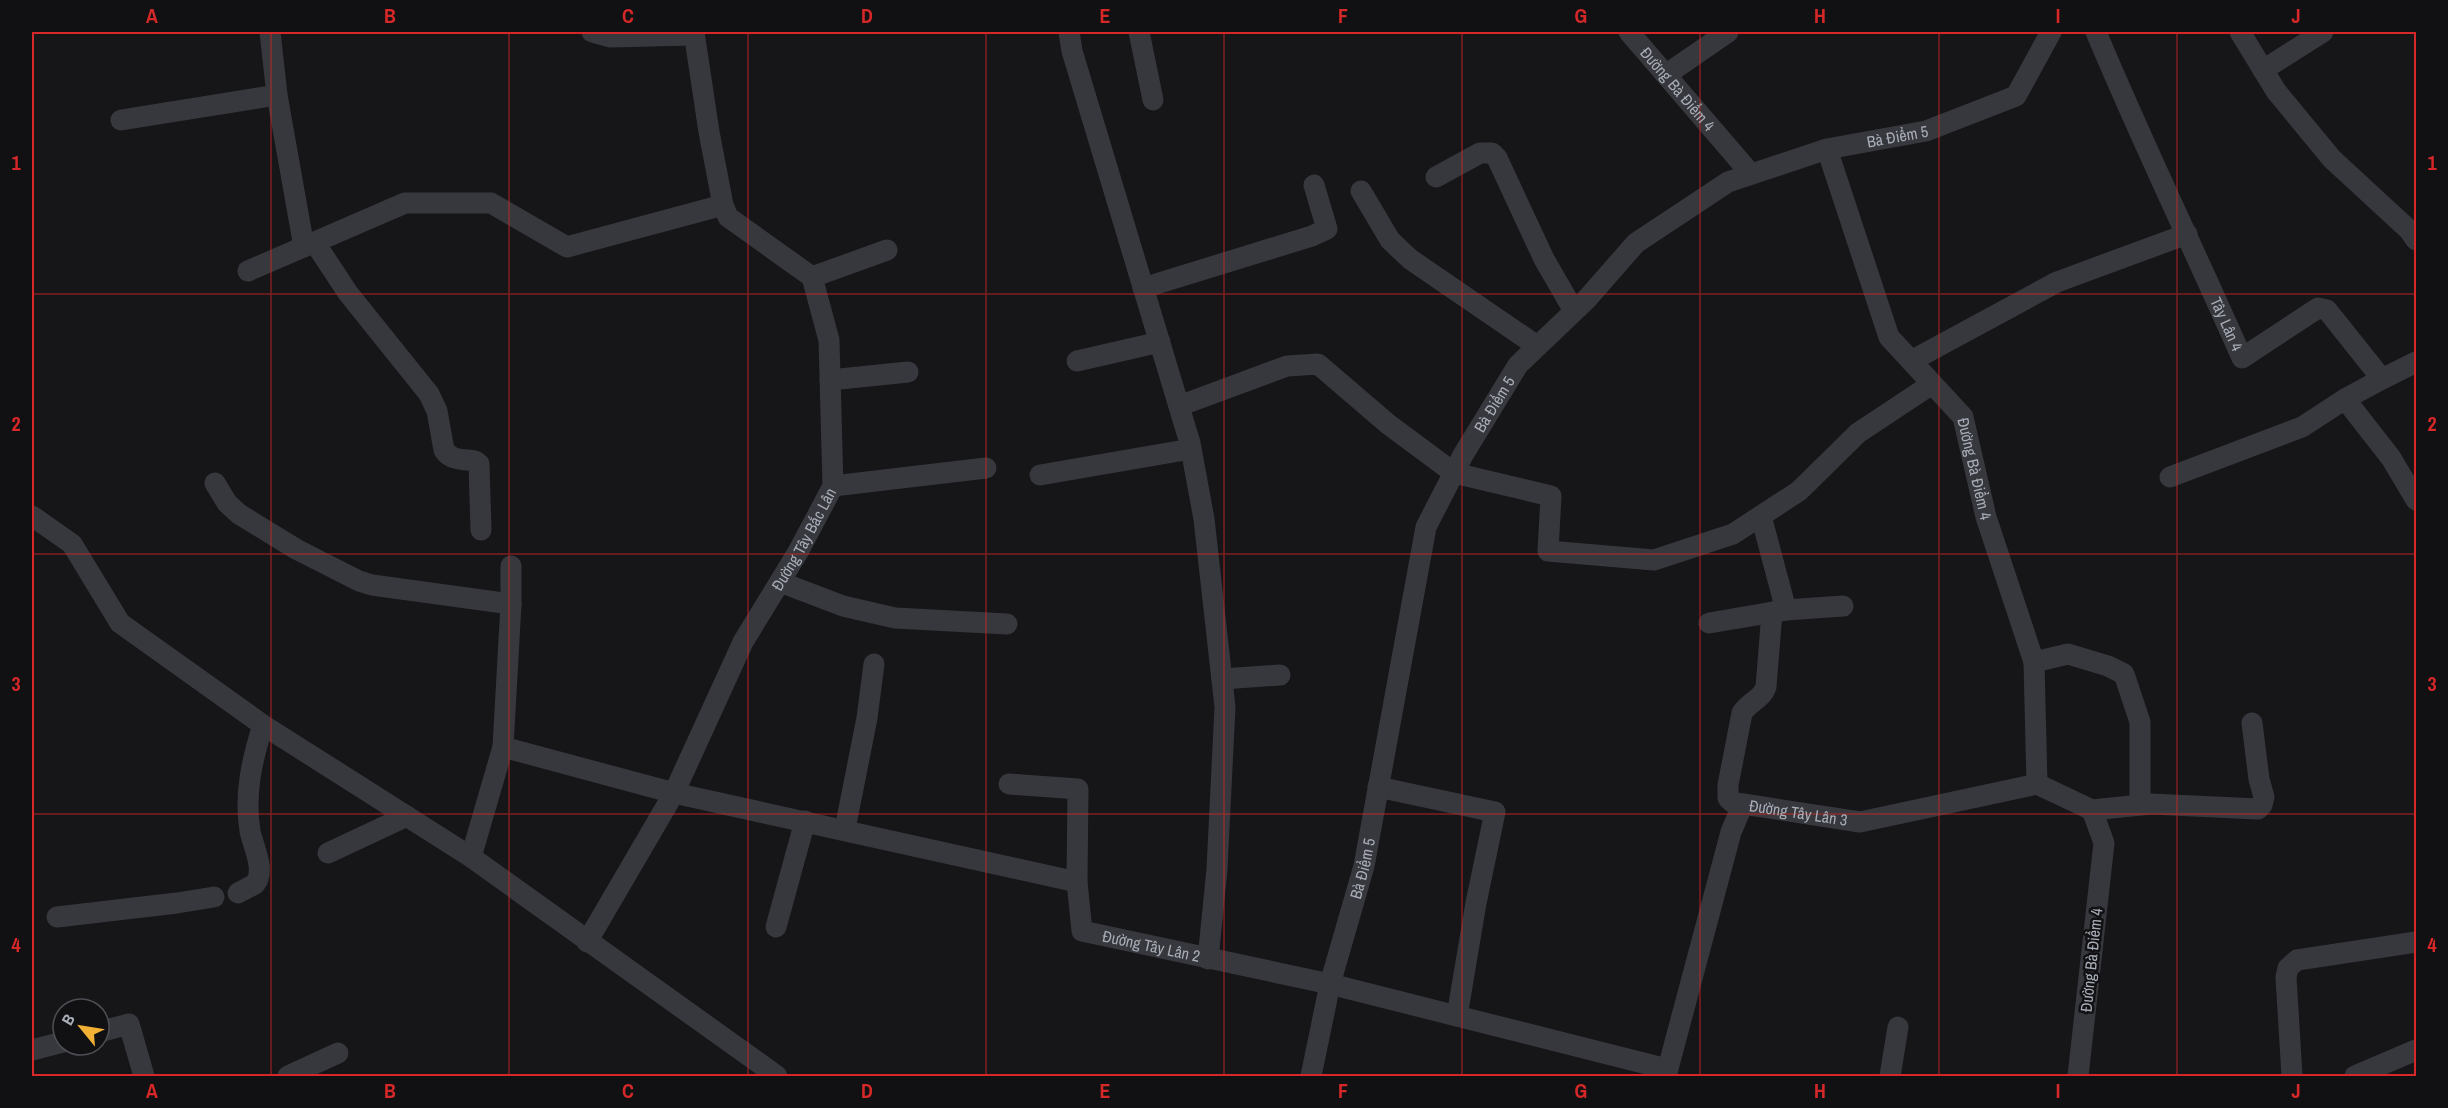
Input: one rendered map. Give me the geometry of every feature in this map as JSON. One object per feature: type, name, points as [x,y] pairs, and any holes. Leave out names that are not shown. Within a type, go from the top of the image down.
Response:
[{"type":"street","points":[[270,32],[277,95],[309,245],[429,394],[437,411],[444,450],[447,455],[456,459],[475,461],[479,464],[481,530]]},
{"type":"street","points":[[592,32],[610,36],[694,33],[723,205],[728,217],[812,277],[887,250]]},
{"type":"street","points":[[1069,32],[1072,51],[1191,449],[1204,519],[1225,707],[1217,868],[1208,959]]},
{"type":"street","points":[[1139,32],[1153,100]]},
{"type":"street","name":"Đường Bà Điểm 4","points":[[1629,32],[1751,174]]},
{"type":"street","points":[[1667,74],[1728,32]]},
{"type":"street","name":"Bà Điểm 5","points":[[1311,1077],[1330,984],[1364,866],[1426,527],[1454,473],[1518,365],[1574,311],[1636,243],[1728,182],[1827,149],[1926,131],[2016,96],[2051,32]]},
{"type":"street","name":"Tây Lân 4","points":[[2096,32],[2143,143],[2187,234],[2242,358],[2318,308],[2327,310],[2382,379]]},
{"type":"street","points":[[2240,32],[2276,91],[2332,159],[2409,230],[2416,240]]},
{"type":"street","points":[[2263,70],[2323,32]]},
{"type":"street","points":[[121,120],[277,95]]},
{"type":"street","name":"Đường Bà Điểm 4","points":[[1827,149],[1889,337],[1963,417],[1986,517],[2034,662],[2037,784]]},
{"type":"street","points":[[1436,177],[1479,153],[1492,153],[1497,158],[1544,259],[1574,311]]},
{"type":"street","points":[[1143,288],[1312,236],[1327,229],[1314,185]]},
{"type":"street","points":[[1361,191],[1390,240],[1410,260],[1537,346]]},
{"type":"street","points":[[248,271],[405,203],[491,203],[567,247],[723,205]]},
{"type":"street","points":[[1911,361],[2057,282],[2187,234]]},
{"type":"street","name":"Đường Tây Bắc Lân","points":[[587,942],[674,793],[743,642],[780,582],[833,486],[829,340],[812,277]]},
{"type":"street","points":[[1077,361],[1160,342]]},
{"type":"street","points":[[2170,477],[2302,427],[2345,399],[2416,363]]},
{"type":"street","points":[[1179,406],[1287,366],[1318,364],[1388,424],[1454,473],[1551,496],[1548,551],[1654,560],[1733,534],[1799,491],[1858,433],[1932,384]]},
{"type":"street","points":[[830,380],[908,372]]},
{"type":"street","points":[[2345,399],[2391,459],[2416,500]]},
{"type":"street","points":[[1041,475],[1191,449]]},
{"type":"street","points":[[833,486],[986,468]]},
{"type":"street","points":[[215,483],[227,503],[239,514],[296,549],[359,581],[372,585],[511,604]]},
{"type":"street","points":[[32,516],[72,544],[120,623],[262,725],[471,857],[777,1077]]},
{"type":"street","points":[[1743,804],[1732,802],[1728,798],[1728,785],[1743,713],[1746,707],[1764,694],[1779,611],[1761,516]]},
{"type":"street","points":[[471,857],[503,747],[511,566]]},
{"type":"street","points":[[780,582],[843,606],[895,618],[1007,624]]},
{"type":"street","points":[[1708,623],[1779,611],[1843,606]]},
{"type":"street","points":[[2034,662],[2068,654],[2108,666],[2124,674],[2140,722],[2140,806]]},
{"type":"street","points":[[846,829],[867,718],[874,664]]},
{"type":"street","points":[[1222,679],[1280,675]]},
{"type":"street","points":[[2037,784],[2092,810],[2140,806],[2250,810],[2261,807],[2264,797],[2259,779],[2252,723]]},
{"type":"street","points":[[237,893],[255,884],[260,872],[250,829],[248,803],[249,778],[262,725]]},
{"type":"street","points":[[503,747],[674,793],[846,829],[1077,882],[1078,789],[1009,784]]},
{"type":"street","name":"Đường Tây Lân 3","points":[[1666,1073],[1731,832],[1743,804],[1860,822],[2037,784]]},
{"type":"street","points":[[1378,787],[1495,812],[1476,903],[1457,1016]]},
{"type":"street","name":"Đường Bà Điểm 4","points":[[2078,1077],[2104,843],[2092,810]]},
{"type":"street","points":[[328,853],[407,816]]},
{"type":"street","points":[[776,927],[805,821]]},
{"type":"street","name":"Đường Tây Lân 2","points":[[1077,882],[1082,931],[1330,984],[1666,1073]]},
{"type":"street","points":[[57,917],[214,897]]},
{"type":"street","points":[[2292,1077],[2286,977],[2291,964],[2297,960],[2416,942]]},
{"type":"street","points":[[111,1029],[129,1024],[144,1077]]},
{"type":"street","points":[[1890,1077],[1898,1027]]},
{"type":"street","points":[[32,1050],[51,1045]]},
{"type":"street","points":[[2355,1077],[2416,1050]]},
{"type":"street","points":[[288,1077],[338,1053]]}]
